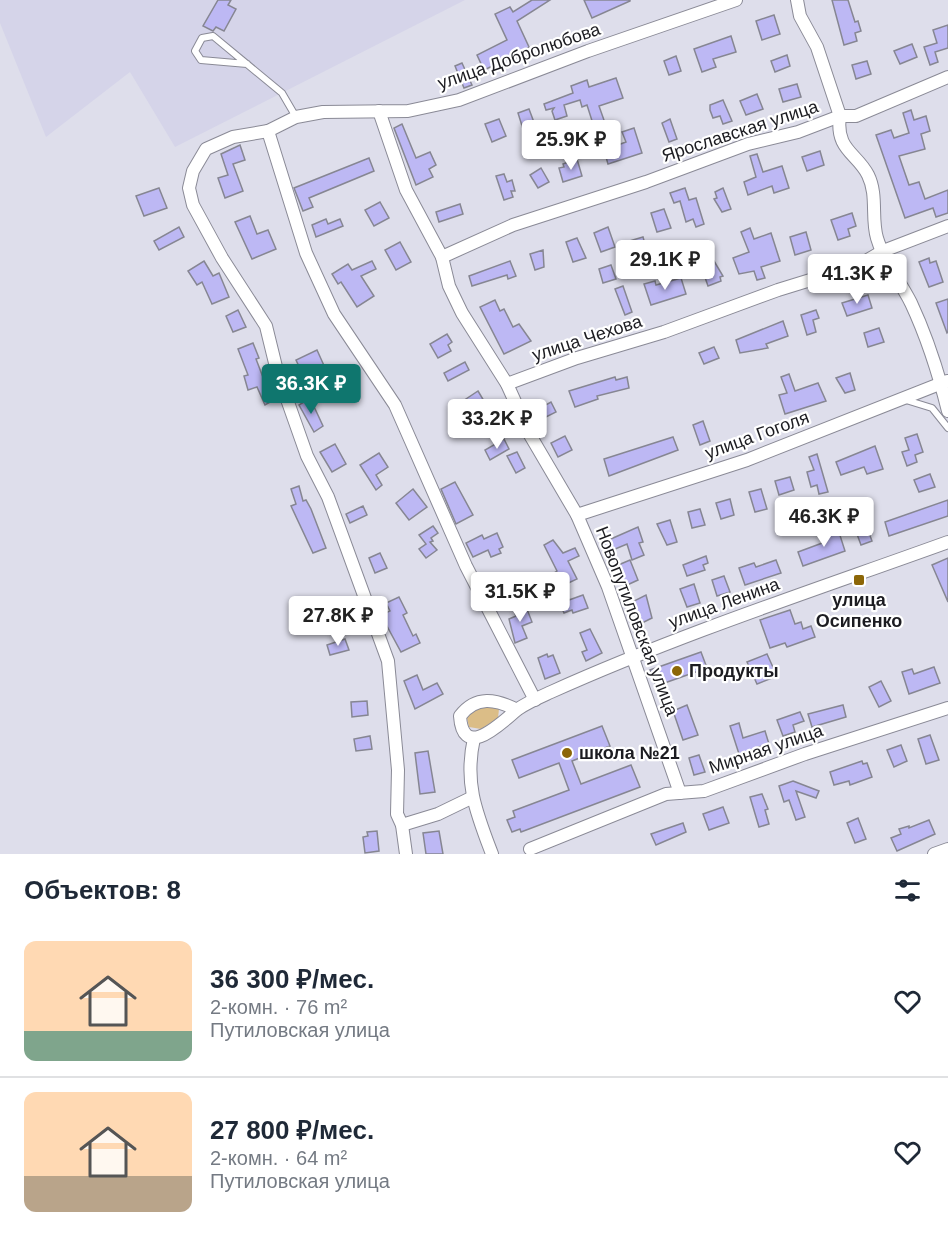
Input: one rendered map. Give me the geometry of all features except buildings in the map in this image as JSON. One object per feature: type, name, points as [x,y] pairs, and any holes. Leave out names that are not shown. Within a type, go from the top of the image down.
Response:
[{"type":"street","name":"улица Добролюбова","points":[[402,825],[397,814],[398,770],[388,661],[328,496],[307,456],[277,371],[266,326],[222,258],[193,205],[189,188],[193,171],[206,149],[233,137],[268,130],[296,117],[323,112],[408,111],[459,100],[588,51],[736,0]]},
{"type":"street","points":[[797,0],[800,16],[817,47],[840,116],[838,128],[849,154],[867,174],[870,182],[875,205],[876,237],[893,273],[911,303],[945,382],[948,411]]},
{"type":"street","name":"Ярославская улица","points":[[442,257],[513,225],[646,182],[748,144],[798,132],[840,116],[856,116],[948,77]]},
{"type":"street","name":"Новопутиловская улица","points":[[379,111],[406,190],[442,257],[449,286],[462,314],[507,384],[530,435],[577,515],[608,587],[680,793]]},
{"type":"street","points":[[268,130],[306,253],[334,314],[395,405],[466,566],[535,700]]},
{"type":"street","name":"улица Чехова","points":[[507,384],[577,358],[664,332],[778,290],[859,265],[883,250],[948,226]]},
{"type":"street","name":"улица Гоголя","points":[[577,515],[747,460],[905,400],[945,382]]},
{"type":"street","name":"улица Ленина","points":[[474,738],[482,737],[499,728],[517,710],[535,700],[633,655],[948,542]]},
{"type":"street","points":[[492,854],[471,798],[471,751],[474,738],[465,733],[460,725],[460,716],[467,706],[493,700],[517,710]]},
{"type":"street","name":"Мирная улица","points":[[530,849],[666,794],[704,790],[805,754],[948,708]]},
{"type":"street","points":[[406,854],[402,825],[438,814],[471,798]]},
{"type":"street","points":[[934,854],[948,849]]},
{"type":"lane","points":[[247,64],[201,60],[195,51],[202,38],[213,36],[247,64],[282,93],[296,117]]},
{"type":"lane","points":[[859,265],[893,273]]},
{"type":"lane","points":[[905,400],[932,408],[948,428]]},
{"type":"shaded area","points":[[0,0],[465,0],[175,147],[130,72],[46,137],[0,23]]},
{"type":"shaded area","points":[[491,706],[499,709],[498,718],[481,729],[469,727],[467,718],[472,711]]},
{"type":"place","name":"улица Осипенко","points":[[859,580]]},
{"type":"place","name":"Продукты","points":[[677,671]]},
{"type":"place","name":"школа №21","points":[[567,753]]}]
